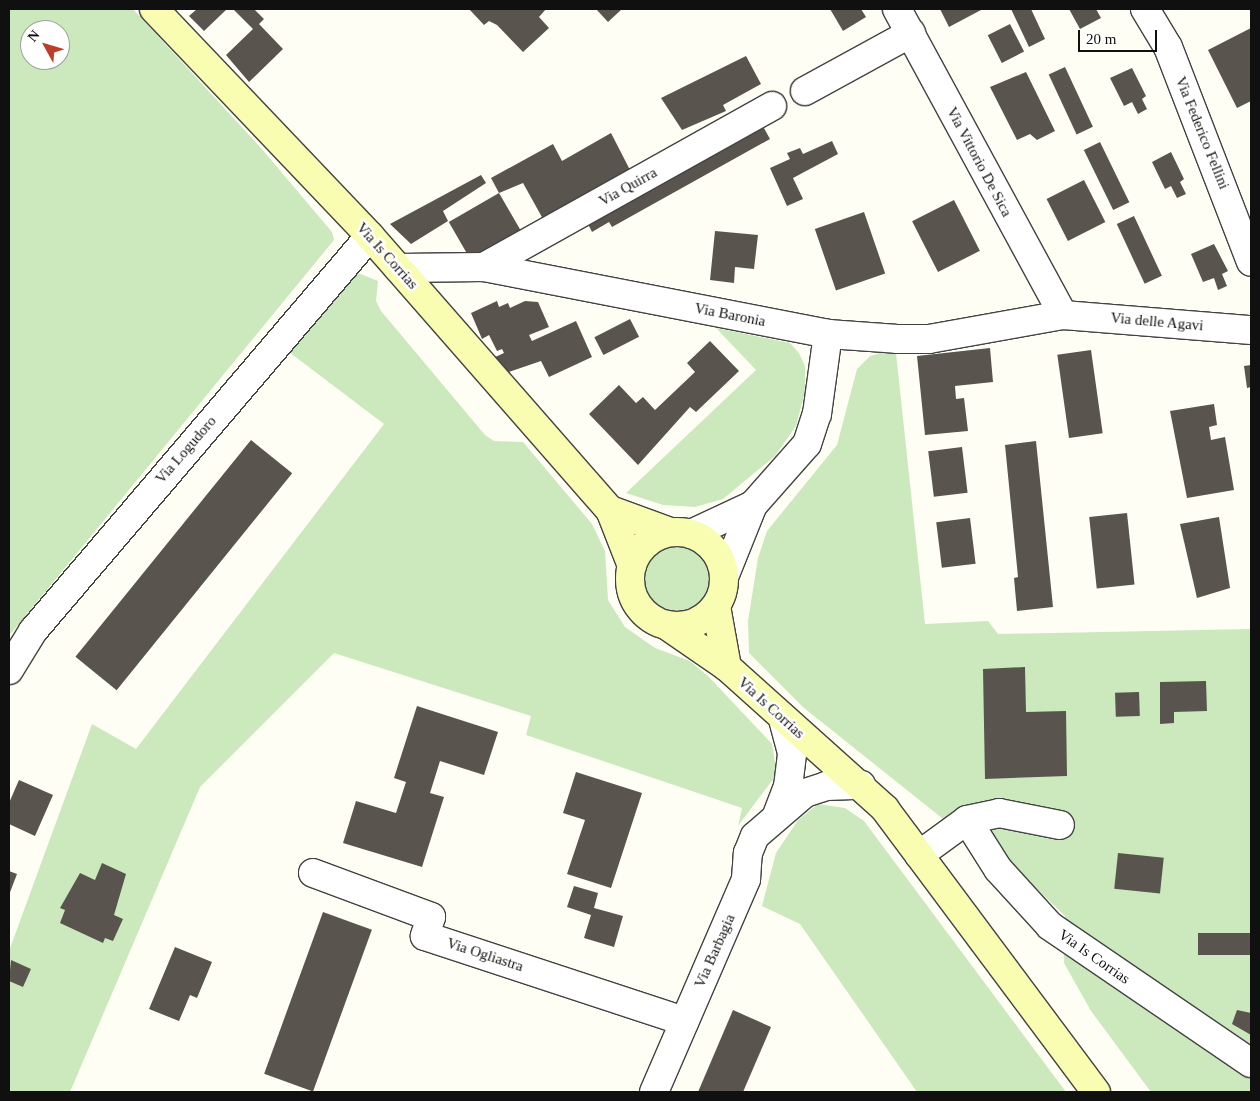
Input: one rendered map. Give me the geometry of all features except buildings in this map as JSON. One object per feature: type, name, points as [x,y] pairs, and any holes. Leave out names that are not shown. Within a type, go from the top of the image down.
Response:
[{"type":"street","name":"Via Is Corrias","points":[[154,9],[370,236],[610,510],[632,566]]},
{"type":"street","name":"Via Vittorio De Sica","points":[[897,9],[1063,314]]},
{"type":"street","name":"Via Federico Fellini","points":[[1145,9],[1172,56],[1251,262]]},
{"type":"street","points":[[805,91],[911,33]]},
{"type":"street","name":"Via Quirra","points":[[484,267],[772,106]]},
{"type":"street","name":"Via Logudoro","points":[[9,670],[34,630],[370,236]]},
{"type":"street","name":"Via Baronia","points":[[398,268],[484,267],[828,334],[929,339],[1063,314]]},
{"type":"street","name":"Via delle Agavi","points":[[1063,314],[1251,330]]},
{"type":"street","points":[[753,506],[645,544],[632,566],[632,591],[639,606],[666,625],[691,624],[716,606],[724,577],[753,506],[807,444],[817,414],[828,334]]},
{"type":"street","name":"Via Is Corrias","points":[[610,510],[680,533]]},
{"type":"street","points":[[680,533],[714,549],[724,577]]},
{"type":"street","name":"Via Is Corrias","points":[[716,606],[726,667]]},
{"type":"street","name":"Via Is Corrias","points":[[666,625],[726,667],[783,720],[861,785],[919,855],[1096,1092]]},
{"type":"street","points":[[778,815],[788,786],[792,753],[783,720]]},
{"type":"street","name":"Via Barbagia","points":[[654,1092],[746,879],[750,844],[778,815],[805,793],[826,786],[861,785]]},
{"type":"street","points":[[919,855],[967,820],[998,813],[1060,825]]},
{"type":"street","name":"Via Is Corrias","points":[[967,820],[998,869],[1050,926],[1251,1063]]},
{"type":"street","name":"Via Ogliastra","points":[[313,874],[431,917],[425,936],[684,1021]]},
{"type":"green space","points":[[9,9],[133,9],[261,148],[332,232],[334,240],[9,636]]},
{"type":"green space","points":[[358,273],[378,281],[376,301],[381,311],[485,435],[494,441],[523,442],[592,524],[605,551],[608,600],[625,627],[655,648],[690,661],[709,677],[772,744],[777,774],[738,826],[742,808],[526,735],[531,716],[334,653],[200,787],[70,1092],[9,1092],[9,951],[92,724],[136,749],[384,424],[289,352]]},
{"type":"green space","points":[[716,328],[790,343],[799,353],[805,366],[805,392],[796,426],[775,456],[723,499],[695,507],[663,505],[626,493],[756,370]]},
{"type":"green space","points":[[884,352],[896,353],[925,624],[988,621],[998,634],[1251,629],[1251,1092],[1151,1092],[1091,1011],[1064,963],[1065,916],[1015,868],[947,822],[804,708],[749,653],[748,621],[758,558],[767,531],[837,445],[857,369],[870,356]]},
{"type":"green space","points":[[670,546],[684,546],[696,551],[705,560],[710,572],[708,592],[701,603],[684,612],[670,612],[658,607],[649,598],[644,586],[644,572],[649,560],[658,551]]},
{"type":"green space","points":[[818,804],[845,808],[864,821],[1066,1092],[917,1092],[800,924],[762,906],[776,853],[798,820]]}]
